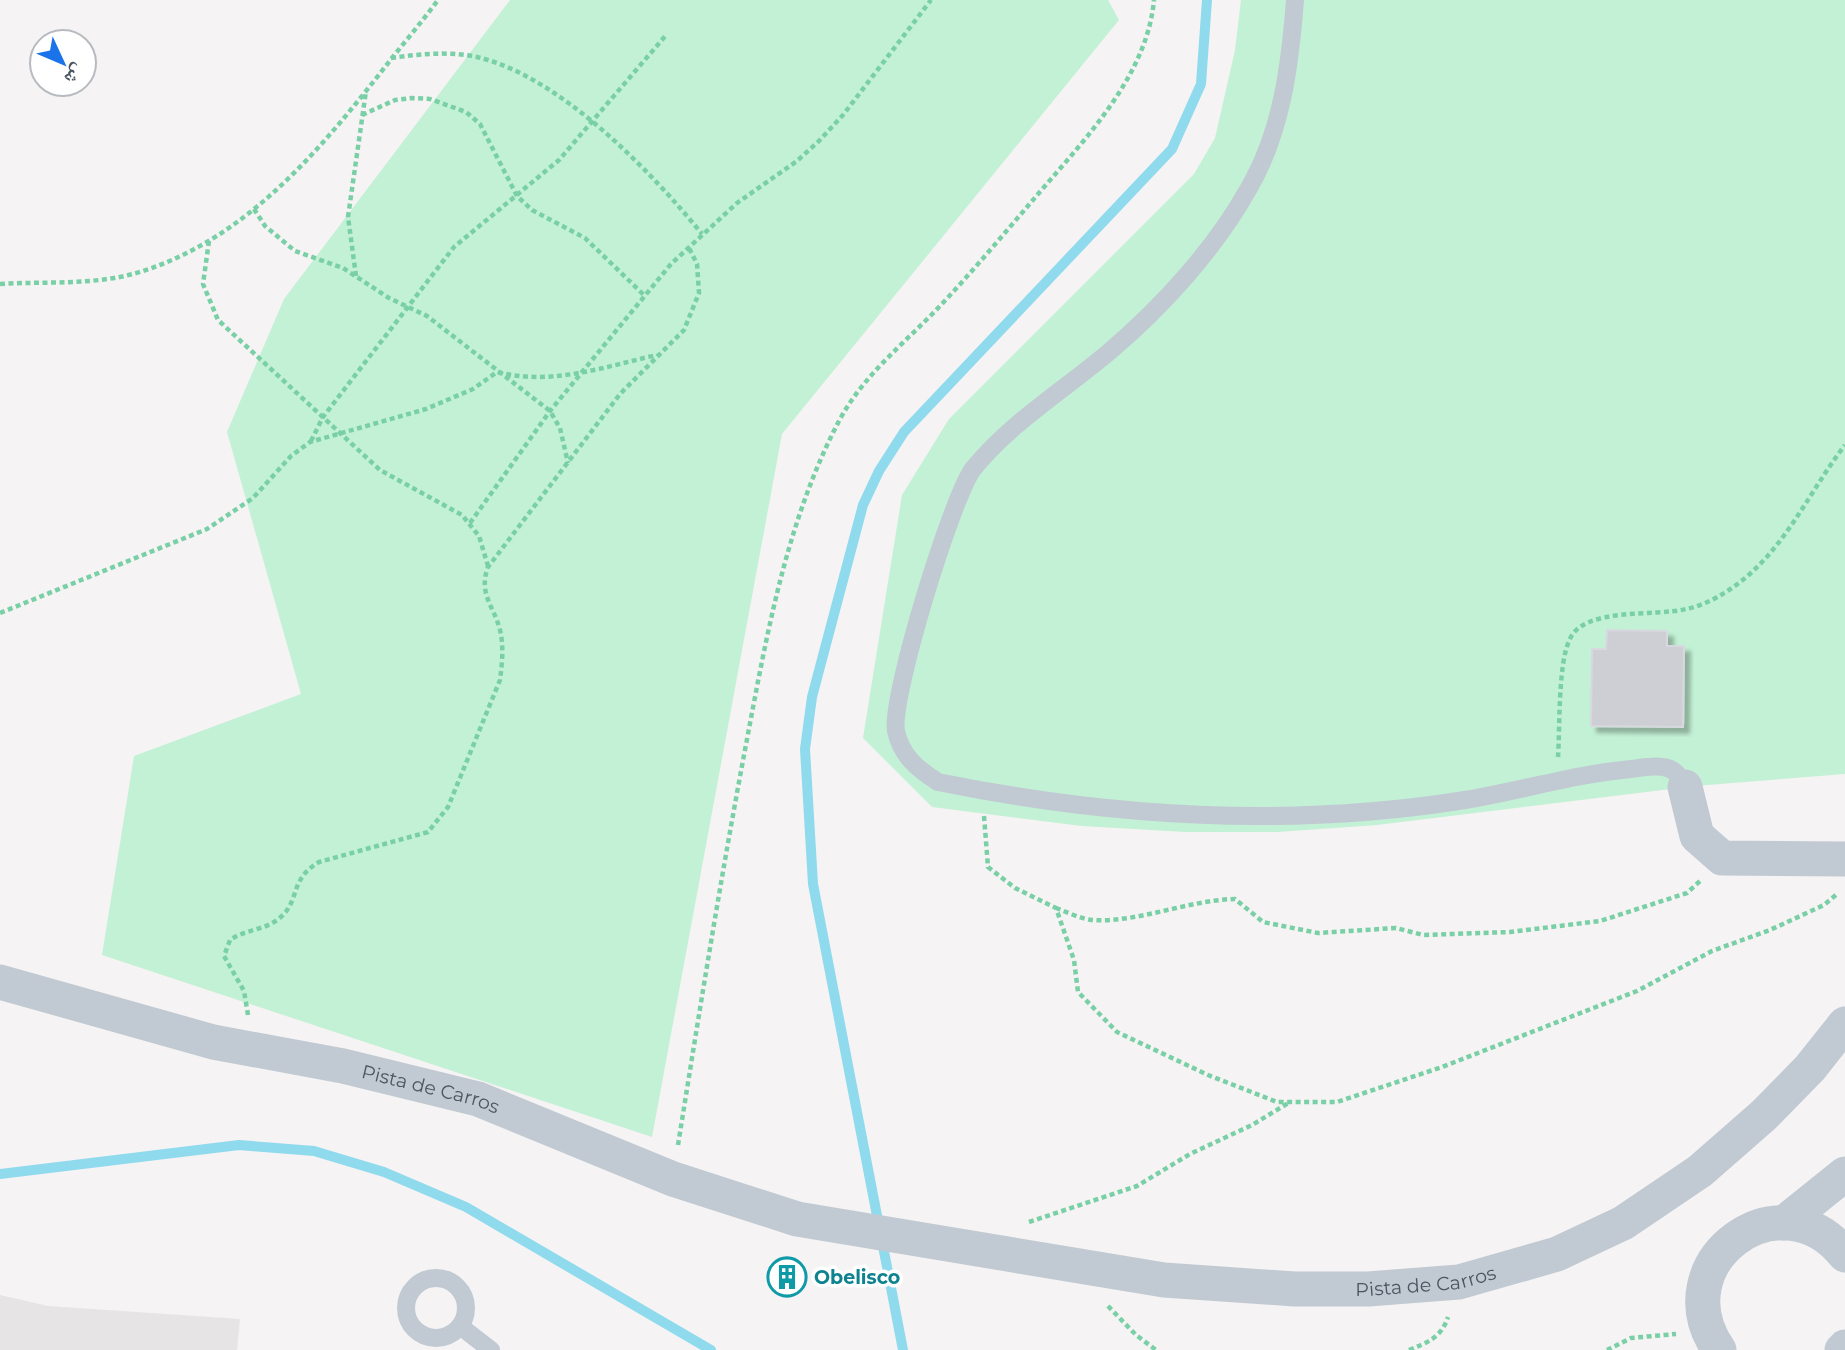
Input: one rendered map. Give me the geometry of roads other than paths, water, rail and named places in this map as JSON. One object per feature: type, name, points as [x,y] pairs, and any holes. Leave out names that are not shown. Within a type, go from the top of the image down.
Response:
[{"type":"street","points":[[1685,787],[1697,836],[1723,858],[1845,859]]},
{"type":"street","name":"Pista de Carros","points":[[0,982],[232,1046],[343,1066],[478,1099],[673,1180],[749,1206],[852,1229],[1077,1267],[1246,1287],[1368,1289],[1459,1282],[1557,1254],[1623,1223],[1700,1171],[1765,1115],[1810,1068],[1845,1024]]},
{"type":"street","points":[[1784,1223],[1845,1174]]},
{"type":"street","points":[[1714,1342],[1702,1305],[1703,1291],[1712,1263],[1731,1241],[1763,1225],[1784,1223],[1818,1231],[1845,1251]]},
{"type":"lane","points":[[1295,0],[1291,51],[1281,105],[1270,145],[1249,189],[1209,246],[1160,303],[1110,351],[989,450],[971,472],[954,504],[902,677],[896,707],[896,730],[903,750],[918,770],[938,782],[982,791],[1138,813],[1281,814],[1416,807],[1616,770],[1662,766],[1678,774],[1685,787]]},
{"type":"lane","points":[[414,1350],[417,1331],[406,1311],[407,1299],[412,1289],[433,1278],[455,1284],[463,1293],[466,1316],[460,1326],[440,1338],[417,1331]]},
{"type":"lane","points":[[460,1326],[491,1350]]},
{"type":"waterway","points":[[879,1226],[813,884],[805,749],[812,697],[863,505],[879,471],[904,432],[1172,149],[1201,84],[1207,0]]},
{"type":"waterway","points":[[0,1174],[239,1145],[314,1151],[384,1172],[466,1207],[711,1350]]},
{"type":"waterway","points":[[882,1241],[903,1350]]},
{"type":"place","name":"Obelisco","points":[[787,1277]]}]
